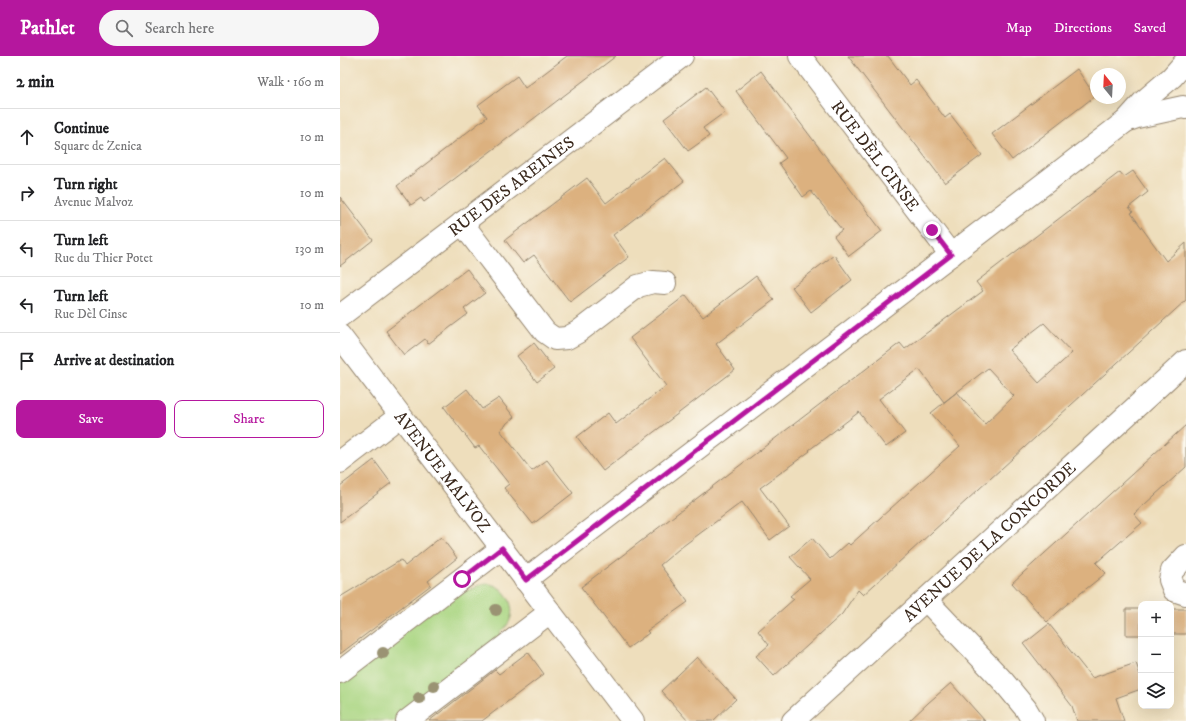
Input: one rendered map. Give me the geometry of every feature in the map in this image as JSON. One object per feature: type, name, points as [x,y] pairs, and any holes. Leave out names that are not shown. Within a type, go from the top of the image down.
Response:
[{"type":"street","name":"RUE DES AREINES","points":[[340,316],[682,56]]},
{"type":"street","name":"RUE DÈL CINSE","points":[[800,56],[951,255]]},
{"type":"street","points":[[526,580],[1126,122],[1144,101],[1172,76],[1186,61]]},
{"type":"street","points":[[1126,122],[1137,117],[1185,106]]},
{"type":"street","points":[[462,223],[545,332],[555,339],[567,338],[578,332],[638,286],[653,282],[665,283]]},
{"type":"street","name":"AVENUE MALVOZ","points":[[340,336],[633,721]]},
{"type":"street","name":"AVENUE DE LA CONCORDE","points":[[792,721],[1186,361]]},
{"type":"street","points":[[340,462],[400,416]]},
{"type":"street","points":[[340,672],[502,548]]},
{"type":"street","points":[[1186,556],[1172,571],[1170,580],[1174,590],[1186,594]]},
{"type":"street","points":[[926,600],[1006,684],[1026,709],[1033,721]]},
{"type":"street","points":[[407,721],[550,612]]},
{"type":"green space","points":[[482,584],[489,584],[500,589],[505,593],[511,604],[511,617],[508,624],[500,633],[504,639],[396,721],[340,721],[340,679],[463,586],[467,591]]},
{"type":"building","points":[[567,56],[616,56],[424,202],[421,198],[411,205],[397,186],[487,117],[478,105],[517,76],[525,88]]},
{"type":"building","points":[[848,56],[888,56],[910,85],[916,80],[945,118],[950,114],[982,155],[945,183]]},
{"type":"building","points":[[1077,69],[1090,88],[1090,100],[1012,160],[992,134]]},
{"type":"building","points":[[761,71],[882,231],[849,256],[834,236],[842,230],[811,191],[803,197],[779,163],[786,158],[736,91]]},
{"type":"building","points":[[706,87],[725,112],[703,128],[709,136],[688,151],[664,119]]},
{"type":"building","points":[[665,158],[684,181],[613,235],[629,257],[570,302],[534,255],[523,263],[505,240],[587,178],[606,203]]},
{"type":"building","points":[[1133,171],[1148,192],[1129,207],[1133,212],[1131,213],[1166,261],[1186,243],[1186,300],[863,595],[858,590],[842,614],[774,676],[756,656],[769,645],[758,631],[794,599],[790,596],[810,579],[790,557],[812,538],[830,559],[848,543],[850,545],[960,446],[931,413],[957,392],[985,424],[1014,396],[988,368],[944,402],[919,369],[879,399],[905,433],[886,447],[859,412],[760,488],[789,526],[770,540],[742,502],[679,549],[660,565],[688,602],[647,631],[649,633],[628,648],[581,587],[900,343],[905,349],[983,291],[976,282],[1120,172],[1124,177]],"holes":[[[1044,323],[1072,353],[1039,383],[1009,350]]]},
{"type":"building","points":[[340,197],[373,240],[340,266]]},
{"type":"building","points":[[834,255],[852,280],[811,312],[792,287]]},
{"type":"building","points":[[467,269],[485,293],[464,309],[468,314],[428,344],[425,339],[404,355],[386,331]]},
{"type":"building","points":[[756,276],[774,300],[716,344],[735,370],[603,471],[577,437],[608,413],[616,424],[666,386],[630,338],[686,295],[703,317]]},
{"type":"building","points":[[534,343],[554,369],[537,382],[517,356]]},
{"type":"building","points":[[467,389],[482,409],[499,398],[514,417],[500,430],[532,471],[547,460],[573,493],[533,524],[504,488],[509,484],[479,446],[475,448],[444,407]]},
{"type":"building","points":[[1186,425],[1186,467],[1134,514],[1142,523],[1096,563],[1106,573],[1047,622],[1012,583]]},
{"type":"building","points":[[374,460],[391,483],[340,522],[340,486]]},
{"type":"building","points":[[441,537],[457,558],[428,581],[431,585],[340,654],[340,597],[401,560],[405,566]]},
{"type":"building","points":[[1126,609],[1138,609],[1138,635],[1126,635]]},
{"type":"building","points":[[1174,609],[1186,609],[1186,634],[1174,634]]},
{"type":"building","points":[[1049,624],[1092,678],[1136,663],[1138,669],[1138,690],[1116,698],[1124,721],[1077,721],[1072,706],[1024,644]]},
{"type":"building","points":[[528,652],[544,674],[482,721],[429,721],[495,670],[499,674]]},
{"type":"building","points":[[697,657],[736,699],[713,721],[688,721],[661,691]]},
{"type":"building","points":[[951,683],[985,721],[909,721],[928,703]]},
{"type":"route","points":[[462,579],[502,548],[526,580],[951,255],[932,230]]}]
